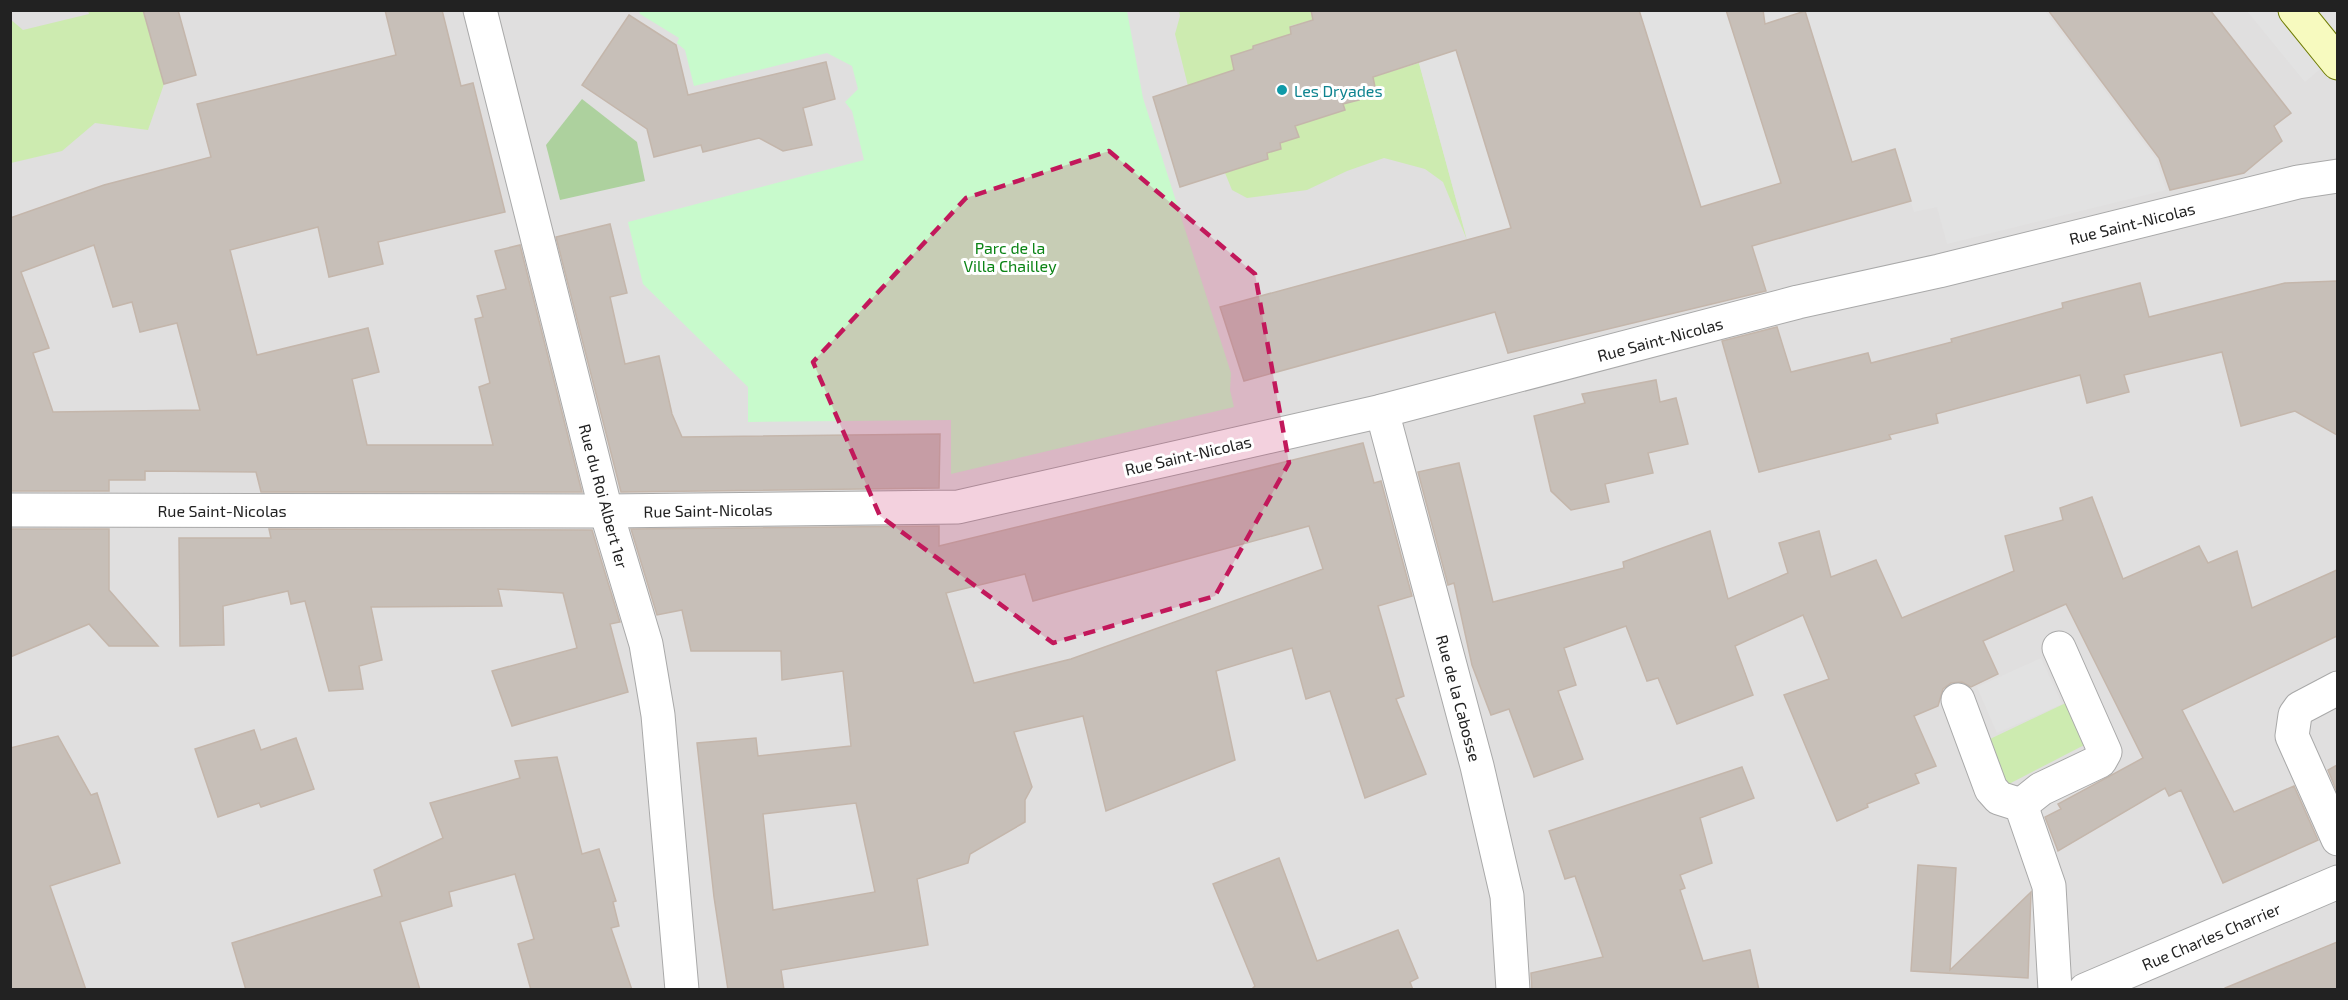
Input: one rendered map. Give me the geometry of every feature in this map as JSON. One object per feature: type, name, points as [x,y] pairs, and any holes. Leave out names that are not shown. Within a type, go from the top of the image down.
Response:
[{"type":"street","name":"Rue du Roi Albert 1er","points":[[480,10],[606,511],[646,644],[658,715],[682,990]]},
{"type":"street","points":[[2295,10],[2337,63]]},
{"type":"street","name":"Rue Saint-Nicolas","points":[[10,510],[606,511],[957,507],[1382,411],[1798,302],[1939,271],[2298,182],[2337,176]]},
{"type":"street","name":"Rue de la Cabosse","points":[[1382,411],[1477,766],[1507,896],[1513,990]]},
{"type":"street","points":[[2021,805],[2041,789],[2100,761],[2105,752],[2059,648]]},
{"type":"street","points":[[2337,688],[2300,708],[2295,715],[2292,736],[2337,839]]},
{"type":"street","points":[[1958,700],[1991,789],[1999,798],[2021,805]]},
{"type":"street","points":[[2021,805],[2049,886],[2055,990]]},
{"type":"street","name":"Rue Charles Charrier","points":[[2085,990],[2337,882]]},
{"type":"highlighted area","points":[[1109,151],[1255,274],[1289,463],[1215,596],[1053,643],[880,516],[813,362],[966,198]]},
{"type":"shaded area","points":[[10,11],[2299,11],[2338,58],[2337,989],[11,989]]},
{"type":"shaded area","points":[[1639,11],[1804,11],[1734,34],[1781,183],[1477,276],[1419,63],[1456,50],[1508,220],[1688,165]]},
{"type":"shaded area","points":[[1804,11],[2045,11],[2156,159],[2166,190],[1947,244],[1937,207],[1914,212],[1895,149],[1852,162]]},
{"type":"shaded area","points":[[2247,11],[2337,11],[2337,63],[2333,58],[2305,82]]},
{"type":"shaded area","points":[[2041,658],[2062,704],[1997,733],[1977,687]]},
{"type":"green space","points":[[88,11],[143,11],[164,84],[148,130],[95,123],[62,151],[11,163],[10,19],[23,30],[89,14]]},
{"type":"green space","name":"Parc de la Villa Chailley","points":[[639,11],[1127,11],[1143,98],[1231,373],[1230,390],[1234,407],[951,474],[951,420],[748,422],[748,387],[643,284],[628,222],[864,160],[852,111],[845,102],[858,89],[852,66],[827,53],[694,86],[685,50],[677,43],[679,38],[640,14]]},
{"type":"green space","points":[[1179,11],[1311,11],[1313,20],[1290,26],[1291,34],[1253,46],[1253,49],[1234,71],[1188,86],[1175,34],[1180,16]]},
{"type":"green space","points":[[1419,63],[1467,240],[1443,182],[1425,169],[1384,158],[1347,171],[1307,190],[1247,198],[1232,190],[1225,173],[1268,159],[1267,153],[1281,149],[1280,143],[1299,137],[1295,126],[1345,110],[1343,104],[1358,100],[1356,93],[1375,87],[1373,77]]},
{"type":"green space","points":[[582,99],[637,142],[645,181],[560,200],[546,145]]},
{"type":"green space","points":[[2070,701],[2092,741],[2007,785],[1990,739]]},
{"type":"building","points":[[143,10],[178,10],[196,75],[164,84]]},
{"type":"building","points":[[385,10],[442,10],[461,86],[473,83],[505,212],[378,242],[383,264],[329,277],[318,227],[230,250],[257,355],[368,328],[379,372],[352,379],[367,445],[493,445],[479,387],[490,383],[475,319],[483,317],[477,296],[506,289],[495,251],[520,245],[582,492],[261,492],[256,472],[145,471],[145,480],[109,480],[109,491],[10,491],[10,218],[104,185],[211,157],[197,104],[396,55]],"holes":[[[94,245],[113,307],[132,302],[140,332],[177,323],[200,410],[53,412],[33,353],[49,348],[21,272]]]},
{"type":"building","points":[[1311,10],[1639,10],[1701,207],[1781,183],[1726,10],[1763,10],[1765,24],[1805,11],[1852,162],[1895,149],[1911,201],[1752,246],[1766,291],[1508,353],[1495,312],[1244,381],[1220,307],[1511,228],[1456,50],[1373,77],[1375,87],[1356,93],[1359,100],[1343,104],[1345,110],[1295,126],[1299,137],[1280,143],[1281,149],[1267,153],[1268,159],[1180,187],[1153,97],[1234,70],[1231,56],[1253,49],[1253,46],[1291,34],[1290,27],[1313,20]]},
{"type":"building","points":[[2048,10],[2210,10],[2291,113],[2274,126],[2282,141],[2244,173],[2170,190],[2159,158]]},
{"type":"building","points":[[629,15],[676,45],[688,95],[826,62],[835,99],[803,108],[812,145],[783,151],[759,138],[703,152],[701,145],[654,157],[647,129],[582,85]]},
{"type":"building","points":[[610,224],[627,293],[610,297],[625,364],[659,356],[672,414],[682,437],[940,434],[939,488],[621,492],[556,237]]},
{"type":"building","points":[[2337,281],[2337,435],[2295,411],[2241,426],[2222,352],[2124,375],[2129,392],[2087,403],[2080,375],[1936,414],[1938,423],[1889,435],[1891,439],[1759,472],[1722,341],[1777,327],[1791,372],[1868,353],[1871,363],[1952,342],[1951,339],[2063,308],[2062,303],[2140,283],[2149,317],[2285,283]]},
{"type":"building","points":[[1656,380],[1660,402],[1676,398],[1688,444],[1648,453],[1653,473],[1605,484],[1609,502],[1571,510],[1551,491],[1534,416],[1585,403],[1582,394]]},
{"type":"building","points":[[1363,443],[1374,483],[1381,481],[1412,596],[1378,606],[1404,696],[1396,699],[1426,774],[1365,798],[1330,691],[1306,699],[1292,648],[1216,671],[1235,760],[1106,811],[1083,716],[1014,732],[1032,787],[1025,800],[1025,822],[970,854],[968,863],[917,879],[928,945],[781,970],[784,990],[728,990],[714,897],[697,743],[756,738],[758,756],[851,746],[843,671],[782,680],[781,651],[691,651],[682,610],[657,615],[631,529],[939,526],[939,546]],"holes":[[[1309,526],[1323,569],[1071,659],[974,683],[946,593],[1025,574],[1033,601]],[[856,803],[875,892],[773,910],[763,814]]]},
{"type":"building","points":[[1459,463],[1493,602],[1624,568],[1623,562],[1710,531],[1728,599],[1788,573],[1779,543],[1819,531],[1831,577],[1876,560],[1902,618],[2014,571],[2005,536],[2063,520],[2060,508],[2092,497],[2123,579],[2199,546],[2208,563],[2237,551],[2252,608],[2337,570],[2337,636],[2182,710],[2234,812],[2294,786],[2318,840],[2223,883],[2181,790],[2169,796],[2165,788],[2058,851],[2045,817],[2061,809],[2058,804],[2143,758],[2066,604],[1983,641],[1998,674],[1971,687],[1962,682],[1951,683],[1943,689],[1938,706],[1914,716],[1936,766],[1915,774],[1919,783],[1867,804],[1868,807],[1837,821],[1784,695],[1829,679],[1803,615],[1735,646],[1753,695],[1677,724],[1658,678],[1647,681],[1626,626],[1564,648],[1576,685],[1558,691],[1583,759],[1534,777],[1509,709],[1491,715],[1472,665],[1454,583],[1448,585],[1418,472]]},
{"type":"building","points":[[10,529],[109,529],[109,590],[158,646],[109,646],[89,624],[10,657]]},
{"type":"building","points":[[269,529],[592,530],[620,622],[610,624],[628,692],[512,726],[492,671],[577,648],[563,593],[498,589],[502,606],[371,607],[382,660],[359,666],[363,689],[329,691],[305,601],[291,604],[288,591],[223,606],[224,645],[180,646],[179,538],[271,538]]},
{"type":"building","points":[[254,730],[261,750],[296,738],[314,789],[261,807],[259,803],[218,817],[195,749]]},
{"type":"building","points":[[58,736],[91,795],[97,793],[120,863],[50,886],[86,990],[10,990],[10,748]]},
{"type":"building","points":[[557,757],[582,854],[599,849],[616,901],[613,902],[619,926],[611,928],[632,990],[531,990],[518,944],[534,939],[515,874],[449,892],[452,906],[400,922],[420,990],[246,990],[232,943],[382,896],[374,870],[443,838],[430,803],[520,778],[515,761]]},
{"type":"building","points":[[2337,765],[2337,792],[2328,770]]},
{"type":"building","points":[[1742,767],[1754,798],[1700,818],[1712,863],[1680,875],[1685,888],[1680,890],[1703,961],[1750,950],[1759,990],[1532,990],[1531,973],[1603,957],[1575,876],[1565,879],[1549,831]]},
{"type":"building","points":[[1279,858],[1317,961],[1398,930],[1418,978],[1410,982],[1413,990],[1251,990],[1255,986],[1213,884]]},
{"type":"building","points":[[1918,865],[1956,868],[1950,970],[2031,892],[2028,978],[1911,971]]},
{"type":"building","points":[[2337,942],[2337,990],[2225,990],[2225,988]]},
{"type":"place","name":"Les Dryades","points":[[1282,90]]}]
